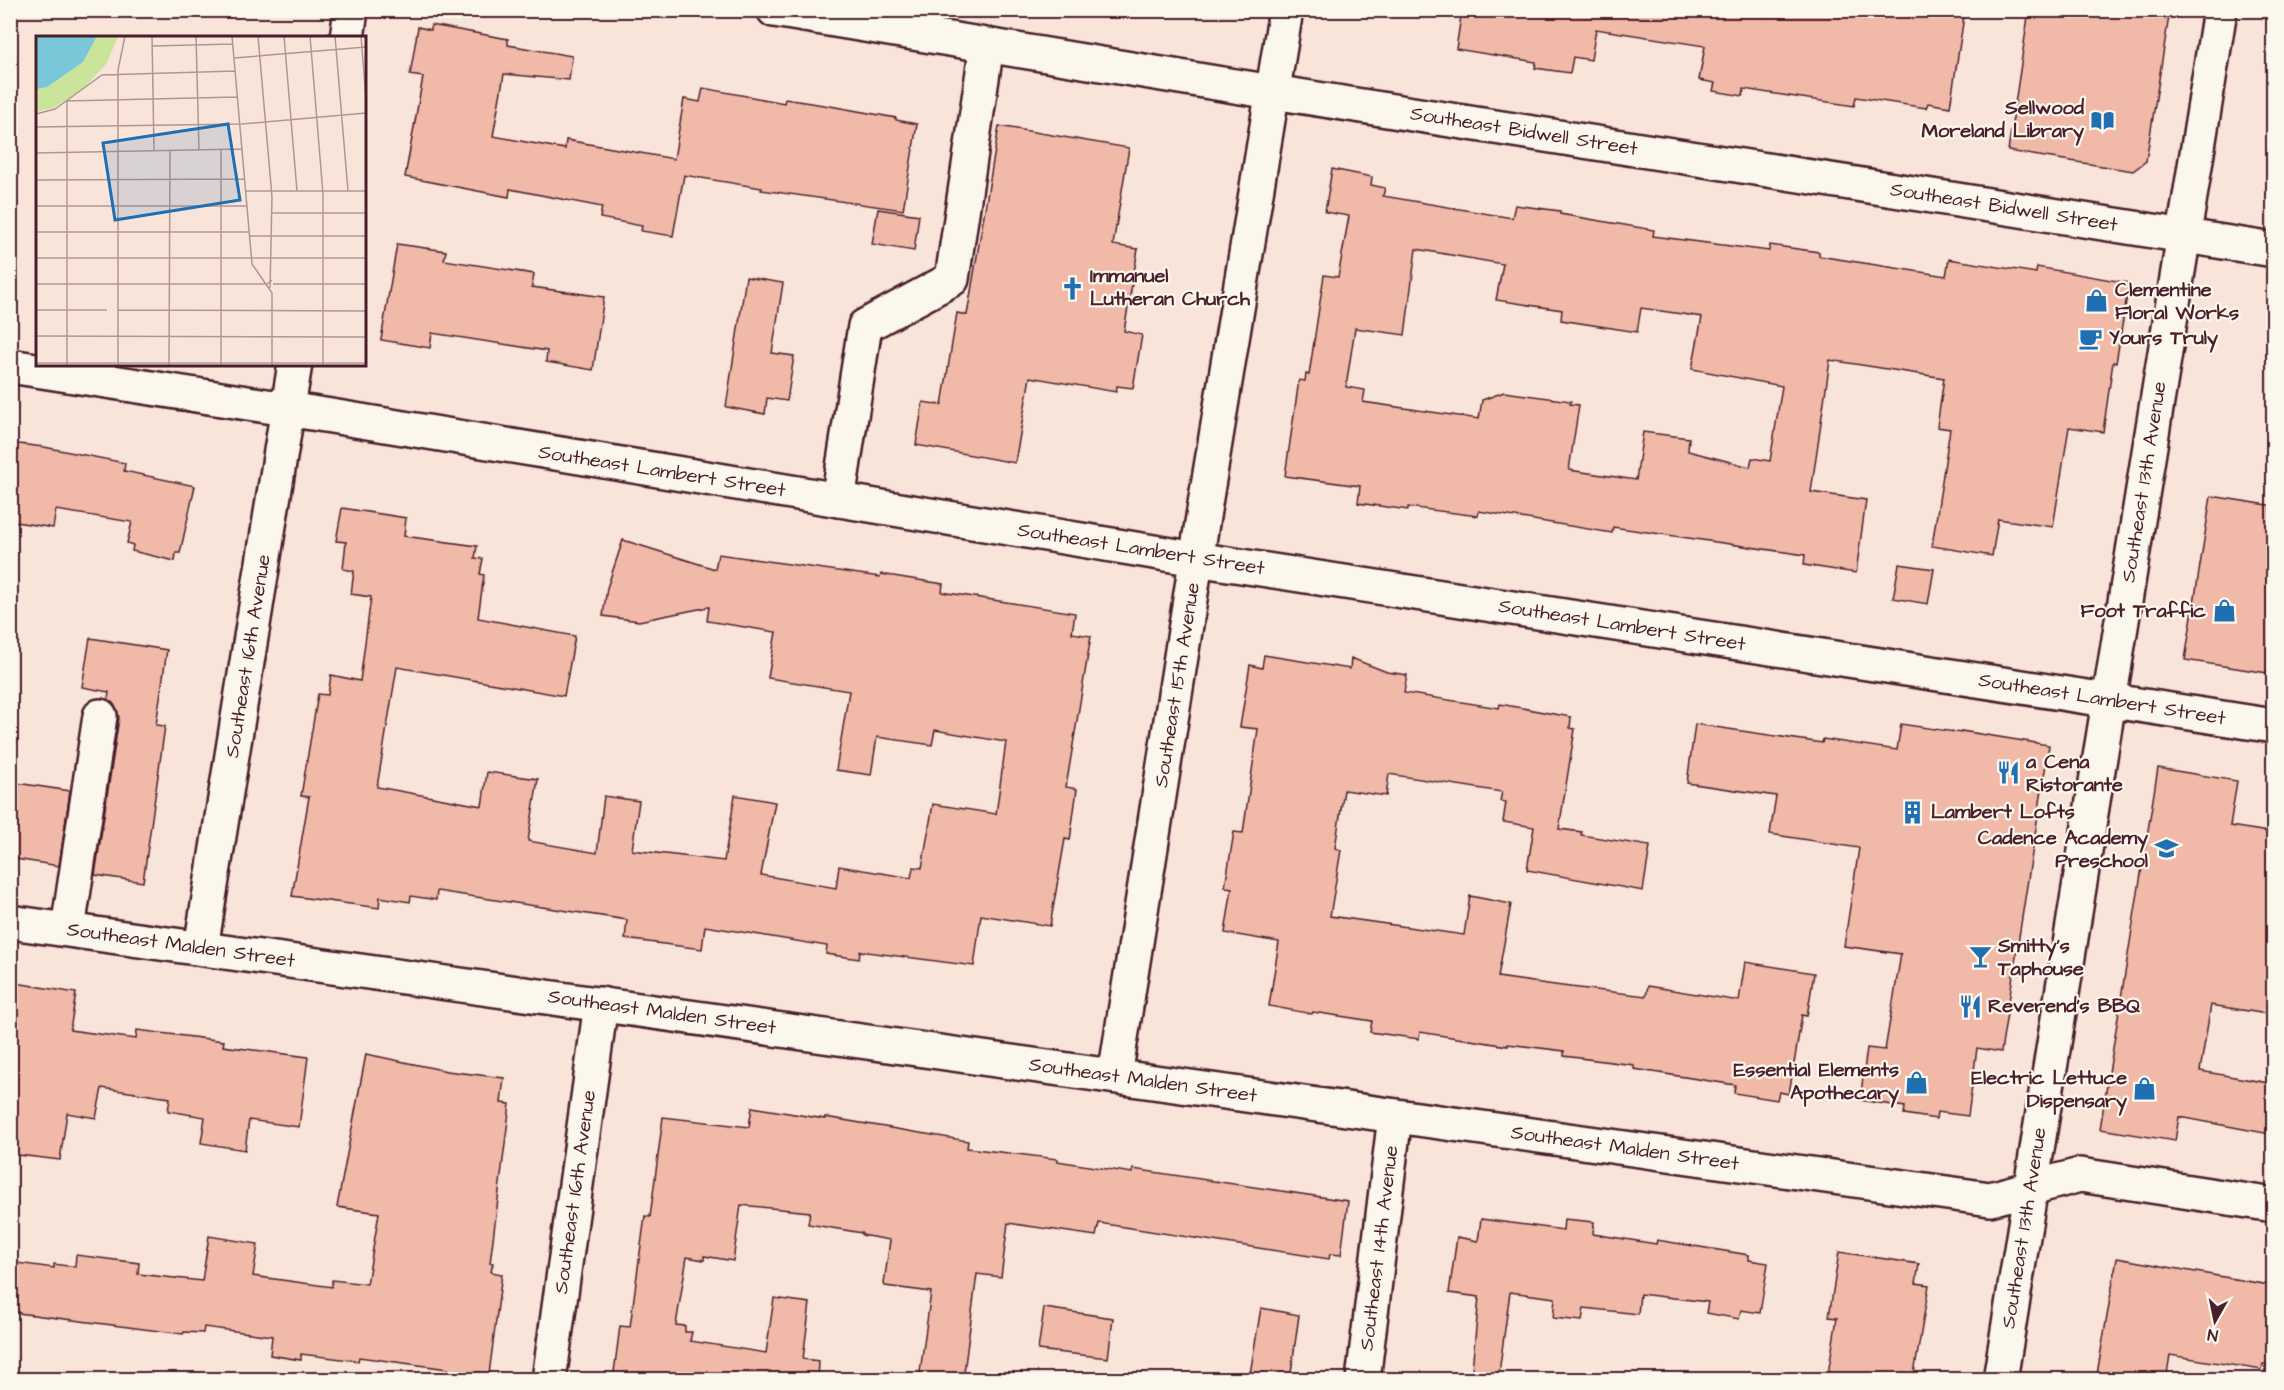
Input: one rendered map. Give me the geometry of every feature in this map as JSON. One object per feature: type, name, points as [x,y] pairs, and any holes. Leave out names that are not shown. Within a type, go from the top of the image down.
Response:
[{"type":"street","points":[[347,36],[351,10]]},
{"type":"street","name":"Southeast Bidwell Street","points":[[774,10],[1273,92],[2274,250]]},
{"type":"street","name":"Southeast 15th Avenue","points":[[1115,1076],[1286,10]]},
{"type":"street","name":"Southeast 13th Avenue","points":[[2000,1380],[2220,10]]},
{"type":"street","points":[[838,500],[865,326],[952,279],[987,45]]},
{"type":"street","name":"Southeast Lambert Street","points":[[10,366],[1197,559],[2274,726]]},
{"type":"street","name":"Southeast 16th Avenue","points":[[201,948],[295,366]]},
{"type":"street","points":[[68,929],[100,716]]},
{"type":"street","name":"Southeast Malden Street","points":[[10,922],[1990,1199],[2080,1175],[2274,1205]]},
{"type":"street","name":"Southeast 16th Avenue","points":[[549,1380],[601,1004]]},
{"type":"street","name":"Southeast 14th Avenue","points":[[1363,1380],[1395,1116]]},
{"type":"building","points":[[1462,10],[1730,10],[1765,16],[1766,10],[1965,10],[1950,107],[1928,103],[1926,108],[1856,97],[1854,106],[1744,89],[1743,96],[1713,91],[1715,83],[1699,80],[1705,46],[1596,29],[1591,60],[1573,57],[1570,73],[1535,68],[1536,62],[1456,49]]},
{"type":"building","points":[[2029,10],[2170,10],[2146,161],[2133,171],[2008,151]]},
{"type":"building","points":[[431,25],[508,39],[508,45],[572,56],[569,80],[504,74],[493,136],[565,149],[566,140],[674,159],[684,99],[700,102],[703,88],[784,103],[785,99],[830,106],[917,124],[903,210],[761,190],[762,188],[684,175],[673,236],[641,231],[642,226],[600,218],[602,207],[510,189],[509,197],[405,177],[423,77],[410,75],[418,27],[431,30]]},
{"type":"building","name":"Immanuel Lutheran Church","points":[[999,126],[1129,148],[1113,245],[1138,249],[1124,331],[1142,335],[1133,388],[1117,386],[1116,392],[1030,377],[1015,463],[916,445],[923,402],[942,405],[957,313],[967,315]]},
{"type":"building","points":[[1332,169],[1372,177],[1371,185],[1385,188],[1383,196],[1512,218],[1515,205],[1560,211],[1560,214],[1654,230],[1653,236],[1769,251],[1770,245],[1819,252],[1819,256],[1946,276],[1949,259],[2036,273],[2037,267],[2129,283],[2116,363],[2113,362],[2103,432],[2069,427],[2053,527],[1998,519],[1992,556],[1932,546],[1950,429],[1937,427],[1944,378],[1830,360],[1811,492],[1866,500],[1856,573],[1804,565],[1805,555],[1613,527],[1612,533],[1479,511],[1478,516],[1358,503],[1360,486],[1285,476],[1299,380],[1305,381],[1306,374],[1309,375],[1324,275],[1338,277],[1349,216],[1325,212]],"holes":[[[1416,249],[1503,264],[1496,300],[1562,310],[1561,320],[1637,332],[1641,308],[1702,317],[1692,369],[1782,386],[1770,461],[1752,458],[1750,467],[1688,451],[1689,438],[1643,432],[1636,480],[1569,470],[1579,405],[1570,404],[1571,401],[1504,392],[1482,400],[1479,419],[1363,402],[1365,390],[1346,387],[1355,328],[1405,335]]]},
{"type":"building","points":[[878,209],[919,215],[914,251],[872,244]]},
{"type":"building","points":[[397,244],[446,251],[444,260],[534,274],[532,287],[604,297],[593,370],[546,362],[547,351],[432,333],[430,348],[381,340]]},
{"type":"building","points":[[746,277],[783,283],[772,353],[794,356],[787,401],[767,398],[765,414],[726,407]]},
{"type":"building","points":[[10,443],[44,447],[125,463],[124,471],[195,486],[180,553],[176,553],[175,561],[132,551],[133,545],[127,543],[132,522],[56,510],[53,528],[10,521]]},
{"type":"building","points":[[2211,496],[2274,506],[2274,674],[2185,660]]},
{"type":"building","points":[[342,508],[406,518],[404,536],[477,546],[475,558],[483,559],[480,574],[484,575],[478,618],[575,636],[564,696],[397,667],[377,787],[482,806],[487,772],[538,779],[528,841],[597,853],[604,796],[639,801],[632,850],[724,861],[735,795],[775,802],[761,875],[836,888],[839,866],[911,878],[913,867],[922,868],[933,804],[996,814],[1006,742],[935,730],[932,745],[877,737],[871,775],[836,770],[849,691],[768,678],[776,632],[707,621],[709,607],[639,621],[603,616],[607,588],[623,540],[715,569],[718,554],[943,584],[942,592],[1075,613],[1072,633],[1091,636],[1066,787],[1077,789],[1070,840],[1065,839],[1050,926],[981,915],[974,966],[860,951],[859,959],[826,954],[827,946],[705,926],[702,949],[625,939],[627,920],[437,891],[436,900],[411,896],[410,902],[380,897],[379,908],[292,896],[309,797],[301,796],[318,694],[328,695],[331,675],[360,681],[371,597],[351,594],[354,571],[343,569],[346,542],[336,541]]},
{"type":"building","points":[[1899,564],[1934,569],[1928,604],[1893,598]]},
{"type":"building","points":[[90,638],[167,650],[156,725],[165,726],[143,882],[95,875],[119,718],[117,709],[108,700],[109,692],[82,687]]},
{"type":"building","points":[[1264,655],[1350,669],[1351,658],[1387,672],[1407,675],[1404,693],[1499,708],[1500,704],[1571,717],[1570,728],[1575,729],[1559,829],[1582,832],[1581,835],[1650,846],[1643,891],[1527,870],[1534,827],[1503,822],[1506,802],[1500,801],[1502,792],[1389,774],[1386,796],[1344,790],[1335,848],[1341,850],[1330,916],[1464,935],[1470,896],[1511,904],[1498,977],[1646,996],[1648,986],[1739,1001],[1745,962],[1814,973],[1807,1016],[1802,1015],[1789,1094],[1779,1092],[1777,1100],[1734,1093],[1735,1085],[1634,1069],[1634,1065],[1564,1056],[1564,1051],[1508,1044],[1508,1046],[1420,1032],[1419,1039],[1370,1032],[1372,1021],[1269,1006],[1279,942],[1225,933],[1232,888],[1225,887],[1234,832],[1243,833],[1258,729],[1240,727],[1250,665],[1262,668]]},
{"type":"building","points":[[1695,724],[1822,743],[1823,739],[1897,750],[1901,724],[2049,745],[2001,1052],[1977,1048],[1968,1116],[1937,1112],[1936,1119],[1904,1114],[1905,1107],[1860,1100],[1867,1048],[1885,1050],[1901,954],[1844,946],[1859,848],[1770,834],[1776,796],[1687,783]]},
{"type":"building","points":[[2158,768],[2237,781],[2230,826],[2274,833],[2274,1015],[2211,1005],[2200,1071],[2274,1084],[2274,1114],[2270,1134],[2179,1117],[2175,1141],[2100,1129]]},
{"type":"building","points":[[10,782],[70,791],[59,866],[10,858]]},
{"type":"building","points":[[10,982],[76,993],[70,1030],[136,1039],[137,1030],[224,1041],[223,1046],[308,1057],[299,1127],[249,1120],[245,1150],[201,1143],[205,1117],[168,1111],[170,1098],[102,1088],[96,1118],[67,1113],[60,1160],[10,1154]]},
{"type":"building","points":[[366,1054],[447,1071],[504,1078],[501,1103],[510,1104],[490,1263],[493,1263],[491,1272],[502,1274],[489,1374],[477,1372],[476,1380],[447,1380],[448,1369],[359,1357],[358,1361],[301,1354],[301,1360],[270,1355],[272,1336],[204,1327],[203,1333],[184,1332],[183,1334],[10,1312],[10,1262],[54,1268],[54,1264],[75,1267],[76,1255],[139,1263],[138,1274],[202,1281],[209,1236],[258,1244],[253,1276],[332,1287],[332,1280],[367,1284],[379,1213],[337,1207]]},
{"type":"building","points":[[752,1107],[968,1141],[967,1148],[1058,1159],[1057,1161],[1132,1173],[1133,1169],[1348,1201],[1341,1255],[1330,1254],[1329,1259],[1099,1223],[1096,1236],[1008,1223],[1001,1277],[977,1274],[963,1380],[919,1380],[931,1292],[885,1286],[890,1240],[808,1224],[810,1212],[741,1205],[733,1261],[704,1256],[704,1260],[687,1257],[676,1325],[685,1326],[685,1332],[692,1332],[690,1341],[766,1353],[774,1298],[810,1303],[803,1359],[819,1361],[818,1380],[613,1380],[620,1326],[630,1327],[645,1216],[650,1217],[663,1117],[749,1127]]},
{"type":"building","points":[[1481,1219],[1563,1230],[1564,1219],[1594,1222],[1593,1234],[1656,1244],[1657,1240],[1749,1255],[1749,1260],[1768,1263],[1760,1313],[1741,1310],[1739,1319],[1706,1313],[1708,1302],[1640,1294],[1638,1314],[1584,1308],[1582,1321],[1553,1318],[1555,1298],[1510,1292],[1498,1380],[1471,1380],[1479,1297],[1449,1293],[1457,1237],[1478,1241]]},
{"type":"building","points":[[1839,1252],[1919,1264],[1916,1283],[1929,1285],[1913,1380],[1827,1380],[1837,1318],[1829,1317]]},
{"type":"building","points":[[2117,1258],[2274,1286],[2274,1365],[2263,1364],[2262,1370],[2170,1355],[2166,1380],[2096,1380]]},
{"type":"building","points":[[1044,1308],[1113,1318],[1108,1358],[1038,1350]]},
{"type":"building","points":[[1261,1308],[1299,1315],[1290,1380],[1249,1380]]},
{"type":"place","name":"Sellwood Moreland Library","points":[[2102,120]]},
{"type":"place","name":"Immanuel Lutheran Church","points":[[1072,288]]},
{"type":"place","name":"Clementine Floral Works","points":[[2097,301]]},
{"type":"place","name":"Yours Truly","points":[[2091,338]]},
{"type":"place","name":"Foot Traffic","points":[[2224,611]]},
{"type":"place","name":"a Cena Ristorante","points":[[2008,773]]},
{"type":"place","name":"Lambert Lofts","points":[[1913,812]]},
{"type":"place","name":"Cadence Academy Preschool","points":[[2166,849]]},
{"type":"place","name":"Smitty's Taphouse","points":[[1980,957]]},
{"type":"place","name":"Reverend's BBQ","points":[[1970,1006]]},
{"type":"place","name":"Essential Elements Apothecary","points":[[1917,1082]]},
{"type":"place","name":"Electric Lettuce Dispensary","points":[[2145,1089]]}]
